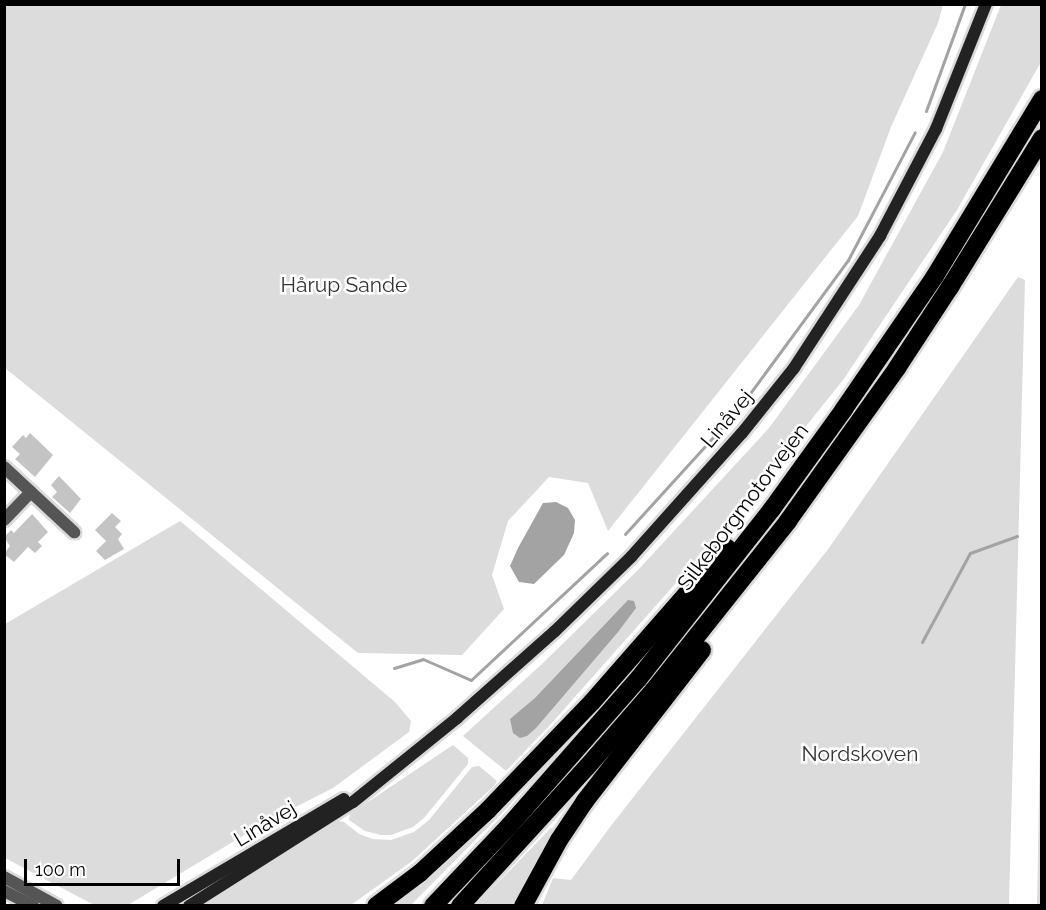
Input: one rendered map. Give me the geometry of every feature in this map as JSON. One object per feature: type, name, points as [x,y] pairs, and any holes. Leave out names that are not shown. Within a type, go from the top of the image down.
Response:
[{"type":"highway","name":"Silkeborgmotorvejen","points":[[433,906],[509,826],[639,678],[726,570],[844,409],[934,276],[1041,99]]},
{"type":"highway","name":"Silkeborgmotorvejen","points":[[460,906],[587,768],[660,682],[788,521],[882,390],[956,278],[1041,138]]},
{"type":"highway","points":[[523,906],[559,840],[585,801],[764,569],[882,390]]},
{"type":"highway","points":[[376,906],[420,873],[458,839],[592,702],[696,586],[844,409]]},
{"type":"main road","name":"Linåvej","points":[[189,906],[316,827],[386,774],[501,680],[631,557],[742,433],[794,368],[880,237],[936,129],[986,4]]},
{"type":"main road","name":"Linåvej","points":[[163,906],[386,774]]},
{"type":"main road","points":[[175,906],[230,867]]},
{"type":"street","points":[[4,467],[74,532]]},
{"type":"street","points":[[4,520],[31,492]]},
{"type":"street","points":[[4,877],[57,906]]},
{"type":"street","points":[[4,891],[33,906]]},
{"type":"street","points":[[4,899],[15,906]]},
{"type":"green space","name":"Hårup Sande","points":[[4,5],[943,5],[938,23],[891,127],[858,216],[608,531],[588,483],[549,477],[508,521],[492,575],[504,609],[462,655],[358,653],[5,368]]},
{"type":"green space","points":[[1001,5],[1041,5],[1041,62],[957,210],[843,380],[722,531],[550,725],[506,771],[463,736],[543,663],[639,569],[769,428],[859,305],[943,152]]},
{"type":"green space","name":"Nordskoven","points":[[1018,277],[1025,280],[1009,905],[542,905],[553,878],[571,880],[829,548]]},
{"type":"green space","points":[[180,521],[395,702],[411,721],[409,732],[333,788],[266,822],[128,905],[94,905],[5,858],[5,624]]},
{"type":"green space","points":[[1041,691],[1042,905],[1037,906],[1037,905]]},
{"type":"green space","points":[[453,745],[468,758],[468,764],[424,818],[413,827],[391,835],[381,835],[365,831],[349,820],[350,814]]},
{"type":"green space","points":[[479,766],[497,781],[494,786],[411,862],[351,905],[206,905],[338,821],[344,822],[359,834],[373,839],[391,840],[414,832],[429,820],[472,767]]},
{"type":"green space","points":[[508,800],[511,804],[411,905],[392,906]]},
{"type":"green space","points":[[551,828],[556,834],[514,905],[475,906]]},
{"type":"shaded area","points":[[556,502],[568,508],[575,520],[574,533],[564,555],[534,584],[519,582],[510,566],[518,548],[543,503]]},
{"type":"shaded area","points":[[628,600],[634,601],[636,608],[536,728],[527,736],[520,738],[513,733],[510,719],[535,698]]},
{"type":"building","points":[[30,433],[53,455],[35,477],[15,459],[20,454],[12,447],[23,435],[26,438]]},
{"type":"building","points":[[59,476],[81,499],[70,513],[52,497],[57,492],[51,485]]},
{"type":"building","points":[[112,513],[121,521],[115,527],[122,534],[118,539],[124,549],[105,560],[96,551],[106,541],[95,530]]},
{"type":"building","points":[[32,514],[48,532],[38,542],[42,546],[35,553],[28,547],[14,562],[4,554],[10,546],[4,537],[11,530],[14,533]]},
{"type":"waterway","points":[[926,111],[965,4]]},
{"type":"waterway","points":[[625,534],[737,411],[848,260],[915,132]]},
{"type":"waterway","points":[[922,642],[970,553],[1017,536]]},
{"type":"waterway","points":[[394,668],[423,659],[471,680],[607,553]]}]
